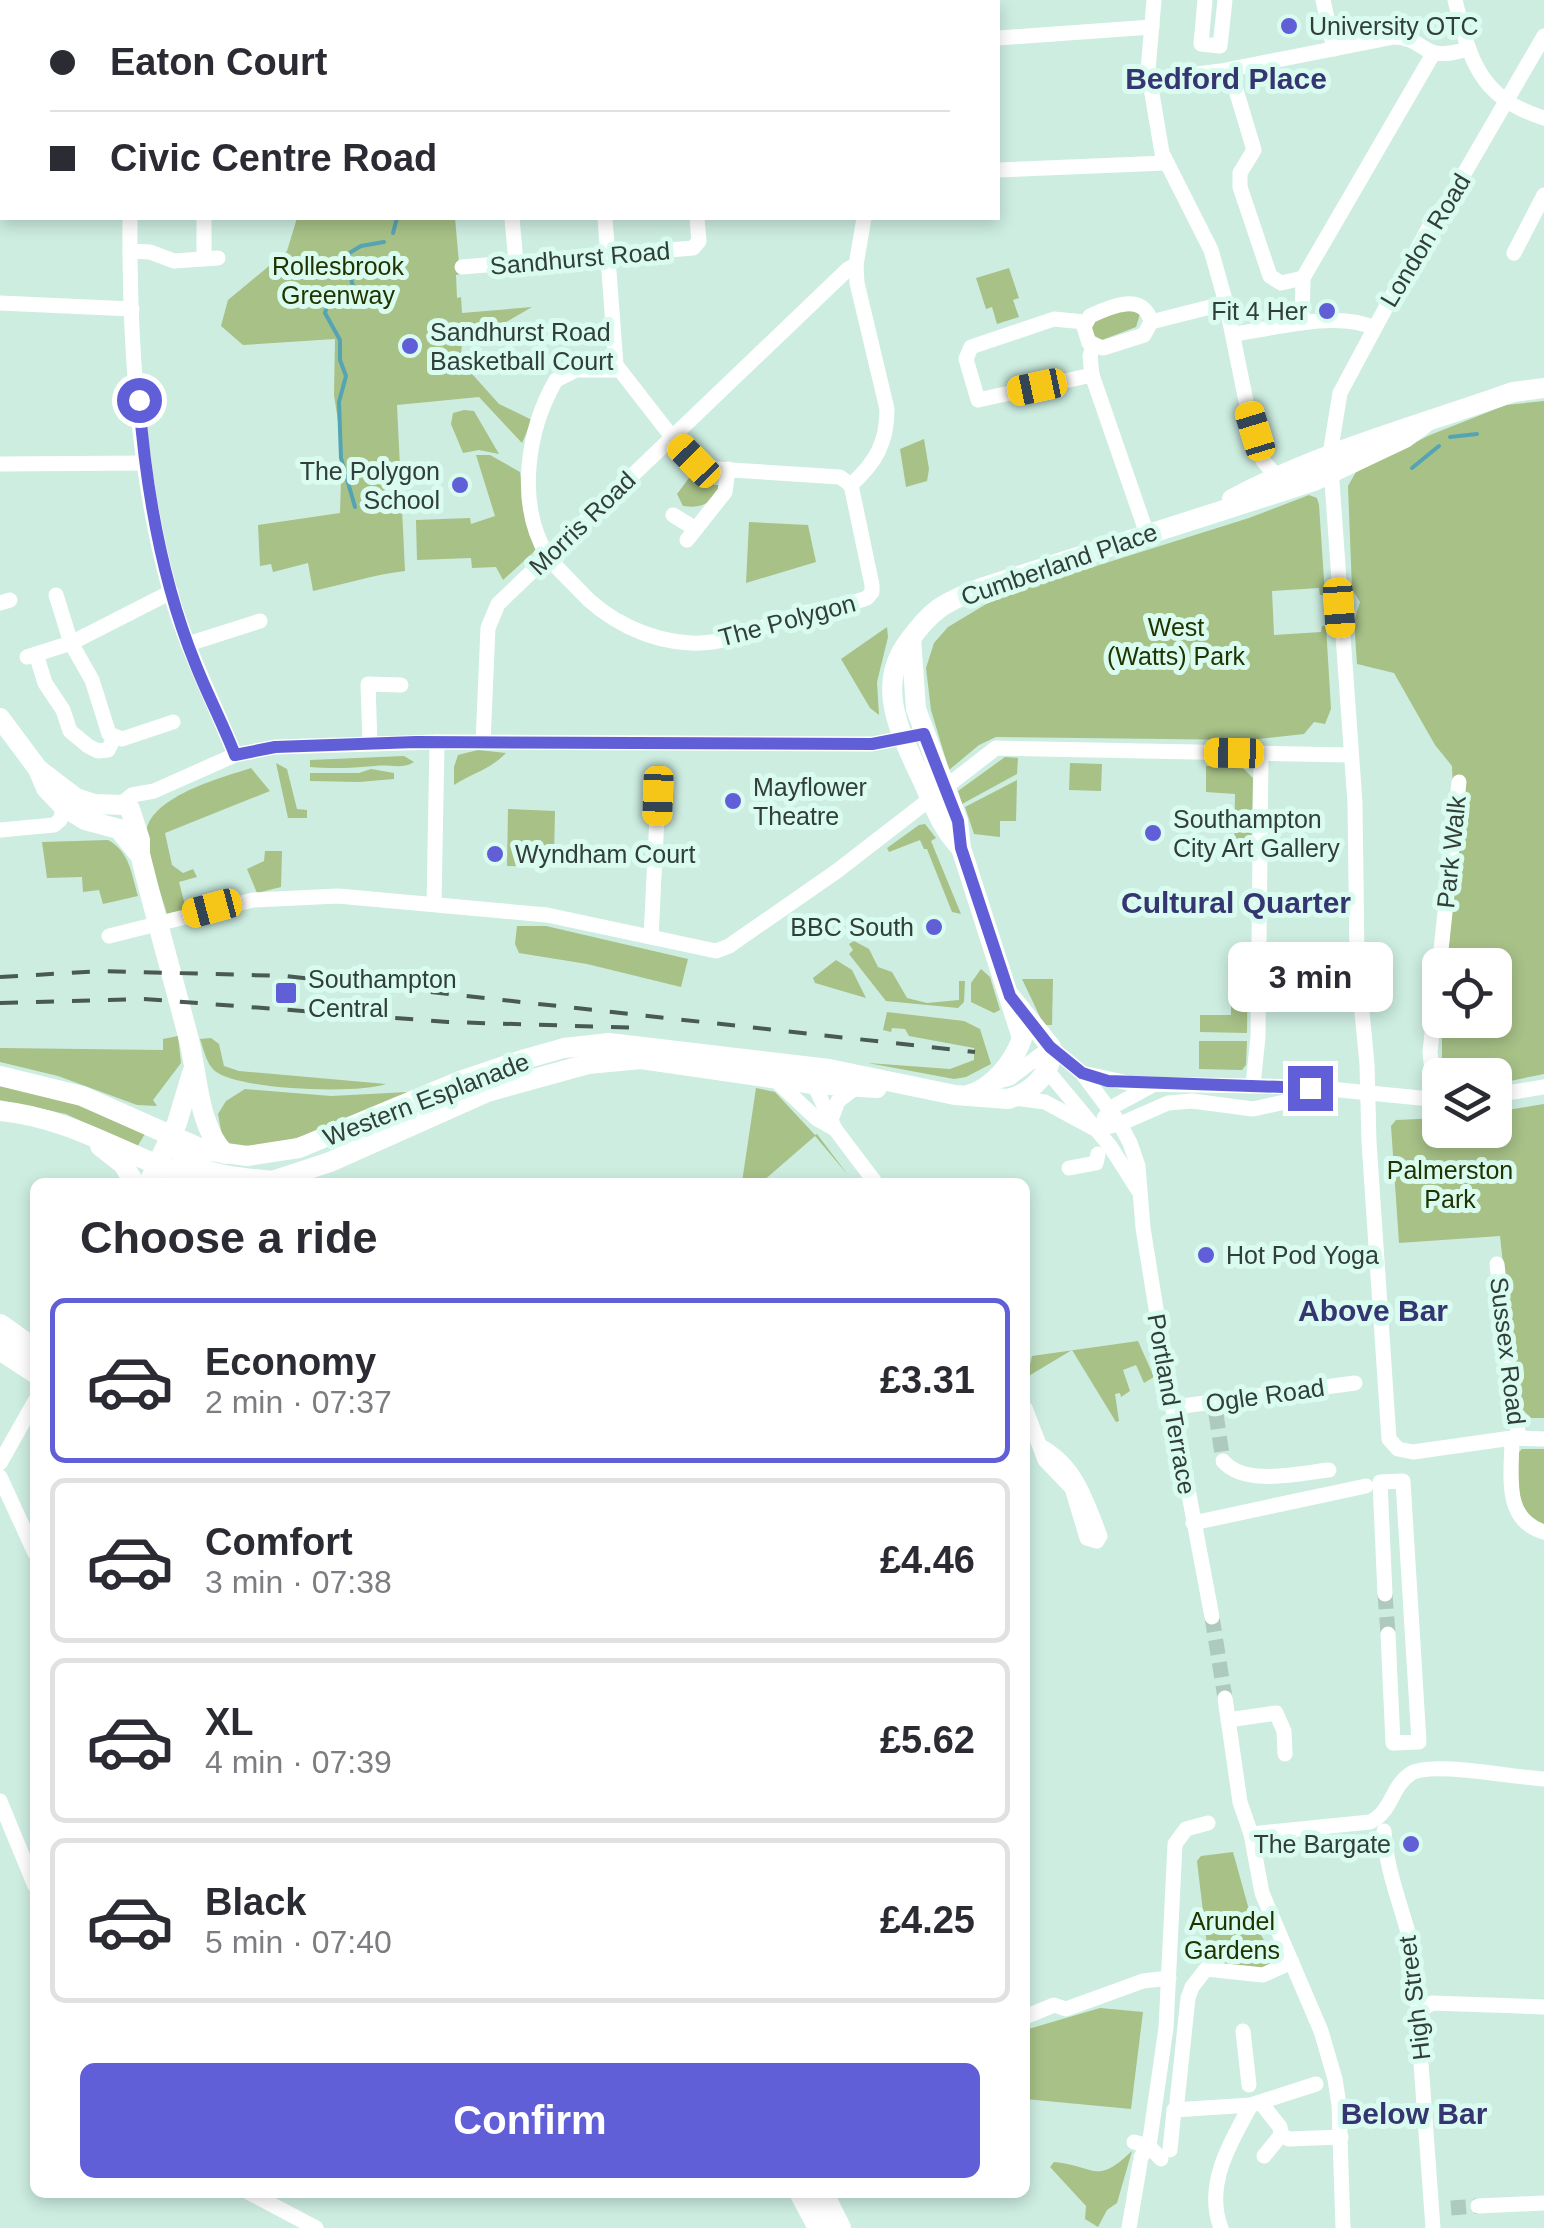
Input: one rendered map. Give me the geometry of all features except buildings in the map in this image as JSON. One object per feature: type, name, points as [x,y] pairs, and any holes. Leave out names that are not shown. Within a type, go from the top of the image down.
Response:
[{"type":"highway","points":[[0,1324],[30,1346]]},
{"type":"highway","points":[[0,1349],[30,1369]]},
{"type":"highway","points":[[803,2198],[819,2228]]},
{"type":"highway","points":[[825,2198],[840,2228]]},
{"type":"main road","points":[[1330,464],[1402,428],[1513,392],[1544,388]]},
{"type":"main road","name":"Cumberland Place","points":[[1220,510],[1232,498],[1274,476],[1330,464]]},
{"type":"main road","name":"Cumberland Place","points":[[1022,1038],[961,848],[947,834],[939,794],[914,736],[894,713],[895,658],[922,621],[954,599],[1220,510],[1235,509],[1296,487],[1330,464]]},
{"type":"main road","points":[[0,718],[38,768],[76,798],[122,817],[140,840],[140,854],[191,1053],[192,1098],[174,1160]]},
{"type":"main road","points":[[38,768],[46,788],[64,808],[85,820],[122,817]]},
{"type":"main road","points":[[1010,996],[1045,1059],[1015,1098]]},
{"type":"main road","points":[[966,1096],[994,1082],[1022,1038]]},
{"type":"main road","name":"Western Esplanade","points":[[174,1160],[225,1154],[264,1156],[299,1148],[460,1081],[537,1055],[586,1045],[631,1043],[807,1084],[870,1076],[966,1096],[1015,1098]]},
{"type":"main road","name":"Western Esplanade","points":[[284,1178],[330,1162],[487,1092],[577,1066],[642,1059],[807,1084],[914,1087]]},
{"type":"main road","points":[[0,1076],[50,1086],[122,1112],[156,1114],[192,1098]]},
{"type":"main road","points":[[192,1098],[225,1154]]},
{"type":"main road","points":[[0,1111],[49,1119],[220,1174],[246,1178]]},
{"type":"main road","points":[[122,1112],[199,1178]]},
{"type":"main road","points":[[174,1160],[204,1115]]},
{"type":"main road","points":[[74,1128],[114,1156],[131,1178]]},
{"type":"street","points":[[1154,0],[1150,80],[1165,163],[1211,250],[1234,334],[1246,402],[1264,461],[1274,476],[1296,487]]},
{"type":"street","points":[[1205,0],[1201,44],[1220,46]]},
{"type":"street","points":[[1225,0],[1220,46],[1253,144],[1252,156],[1239,180],[1270,276],[1282,283],[1303,278]]},
{"type":"street","points":[[1323,0],[1334,50]]},
{"type":"street","points":[[1455,0],[1478,74],[1506,102],[1544,118]]},
{"type":"street","points":[[1000,38],[1152,27]]},
{"type":"street","points":[[1150,80],[1225,70],[1400,36],[1433,54],[1468,49]]},
{"type":"street","name":"London Road","points":[[1516,1438],[1413,1452],[1398,1449],[1388,1439],[1357,960],[1358,868],[1330,464],[1338,400],[1374,328],[1544,36]]},
{"type":"street","points":[[1302,322],[1303,278],[1433,54]]},
{"type":"street","points":[[1000,170],[1165,163]]},
{"type":"street","points":[[1514,253],[1544,195]]},
{"type":"street","points":[[130,220],[132,308],[144,463],[170,592],[235,755]]},
{"type":"street","points":[[130,251],[150,252],[174,261],[211,258],[204,220]]},
{"type":"street","points":[[512,220],[516,263]]},
{"type":"street","points":[[605,220],[618,370],[694,461],[716,469],[840,477],[851,485],[876,460],[887,427],[857,283],[864,220]]},
{"type":"street","name":"Sandhurst Road","points":[[462,268],[697,246],[697,220]]},
{"type":"street","name":"Morris Road","points":[[483,742],[489,620],[504,597],[848,268],[856,265]]},
{"type":"street","points":[[1084,322],[1086,338],[1093,346],[1103,348],[1144,334],[1151,322],[1226,302]]},
{"type":"street","points":[[0,303],[132,308]]},
{"type":"street","points":[[1092,375],[978,400],[966,359],[971,346],[1054,319],[1084,322],[1097,312],[1128,303],[1147,310],[1151,322]]},
{"type":"street","points":[[1234,334],[1302,322],[1354,320],[1374,328]]},
{"type":"street","points":[[1093,346],[1092,375],[1146,534]]},
{"type":"street","points":[[548,556],[538,534],[528,477],[535,434],[552,387],[560,375],[576,370],[618,370]]},
{"type":"street","points":[[0,464],[144,463]]},
{"type":"street","points":[[673,515],[690,534],[725,492],[728,470]]},
{"type":"street","name":"The Polygon","points":[[548,556],[594,608],[629,627],[664,640],[718,642],[804,613],[868,598],[872,592],[851,485]]},
{"type":"street","points":[[170,592],[71,643],[31,656],[70,731],[78,738],[110,733],[122,739],[154,720],[174,722]]},
{"type":"street","points":[[56,595],[71,643],[92,680],[110,733]]},
{"type":"street","points":[[188,644],[260,621]]},
{"type":"street","points":[[370,744],[368,684],[401,684]]},
{"type":"street","points":[[122,817],[154,791],[235,755],[275,747],[437,742],[872,744],[914,736]]},
{"type":"street","points":[[434,904],[437,742]]},
{"type":"street","points":[[109,936],[212,908],[280,897],[351,896],[547,915],[710,952],[725,949],[939,794],[990,752],[1004,746],[1350,755]]},
{"type":"street","points":[[1253,1085],[1259,972],[1261,754]]},
{"type":"street","name":"Park Walk","points":[[1431,1058],[1459,782]]},
{"type":"street","points":[[650,937],[658,796]]},
{"type":"street","points":[[0,830],[54,824],[64,814],[64,808]]},
{"type":"street","points":[[994,1082],[1045,1059],[1022,1038]]},
{"type":"street","name":"Portland Terrace","points":[[1045,1059],[1082,1073],[1115,1117],[1138,1166],[1138,1190],[1181,1462],[1212,1616]]},
{"type":"street","name":"Portland Terrace","points":[[1045,1059],[1138,1190]]},
{"type":"street","points":[[1082,1073],[1108,1081],[1152,1085],[1253,1085],[1422,1099]]},
{"type":"street","points":[[807,1084],[871,1178]]},
{"type":"street","points":[[1097,1129],[1152,1085]]},
{"type":"street","points":[[833,1123],[838,1102],[856,1087]]},
{"type":"street","points":[[1512,1093],[1544,1087]]},
{"type":"street","points":[[1115,1117],[1168,1103],[1253,1109],[1330,1091]]},
{"type":"street","name":"Portland Terrace","points":[[1015,1098],[1045,1102],[1097,1129]]},
{"type":"street","points":[[1069,1168],[1092,1166],[1098,1154]]},
{"type":"street","name":"Sussex Road","points":[[1497,1264],[1516,1438],[1514,1507],[1524,1523],[1544,1532]]},
{"type":"street","name":"Ogle Road","points":[[1175,1407],[1216,1408],[1355,1383]]},
{"type":"street","points":[[0,1463],[30,1410]]},
{"type":"street","points":[[1516,1438],[1544,1439]]},
{"type":"street","points":[[1033,1450],[1054,1453],[1081,1486],[1100,1536],[1097,1541],[1087,1538],[1072,1488],[1033,1450]]},
{"type":"street","points":[[1224,1461],[1230,1468],[1258,1475],[1329,1470]]},
{"type":"street","points":[[0,1477],[30,1524]]},
{"type":"street","points":[[1396,1598],[1403,1481],[1380,1482],[1398,1625],[1419,1742],[1394,1744],[1398,1625]]},
{"type":"street","points":[[1193,1523],[1366,1486]]},
{"type":"street","points":[[1225,1698],[1240,1802],[1252,1834],[1268,1913],[1320,2031],[1334,2079],[1341,2137],[1343,2228]]},
{"type":"street","points":[[1228,1720],[1276,1713],[1284,1732],[1285,1754]]},
{"type":"street","points":[[1252,1834],[1384,1823],[1410,1768],[1408,1742]]},
{"type":"street","points":[[1410,1768],[1544,1778]]},
{"type":"street","points":[[0,1801],[30,1874]]},
{"type":"street","points":[[1129,2228],[1149,2153],[1166,2028],[1175,1844],[1186,1829],[1203,1821]]},
{"type":"street","name":"High Street","points":[[1384,1823],[1386,1858],[1412,1952],[1421,2010],[1419,2036],[1433,2228]]},
{"type":"street","points":[[1149,2153],[1176,2106],[1192,1987],[1206,1969],[1258,1975],[1292,1962]]},
{"type":"street","points":[[1030,2015],[1054,2005],[1066,2009],[1144,1981],[1169,1978]]},
{"type":"street","points":[[1421,2010],[1432,2003],[1544,2006]]},
{"type":"street","points":[[1221,2228],[1217,2219],[1220,2162],[1253,2098],[1244,2031]]},
{"type":"street","points":[[1176,2106],[1253,2098],[1316,2084]]},
{"type":"street","points":[[1253,2098],[1289,2140],[1341,2137]]},
{"type":"street","points":[[1264,2156],[1282,2135]]},
{"type":"street","points":[[259,2198],[316,2228]]},
{"type":"street","points":[[1478,2206],[1544,2203]]},
{"type":"street","points":[[1432,2209],[1451,2208]]},
{"type":"green space","name":"Rollesbrook Greenway","points":[[296,220],[455,220],[460,274],[456,275],[457,298],[461,297],[462,313],[532,307],[470,343],[462,343],[461,355],[472,358],[464,365],[499,404],[532,420],[522,443],[479,397],[397,405],[405,571],[313,591],[308,563],[273,572],[271,564],[260,566],[258,525],[340,513],[342,447],[334,395],[335,339],[243,345],[221,326],[228,300],[287,251]]},
{"type":"green space","points":[[1009,268],[1019,298],[1013,300],[1019,317],[997,324],[992,307],[986,309],[976,278]]},
{"type":"green space","points":[[1129,308],[1140,314],[1136,327],[1102,340],[1090,333],[1091,321]]},
{"type":"green space","points":[[1544,401],[1544,1074],[1512,1081],[1512,1058],[1442,1058],[1442,1038],[1512,1038],[1512,948],[1449,948],[1456,873],[1452,766],[1435,745],[1394,673],[1357,664],[1354,621],[1360,602],[1352,589],[1348,486],[1356,472],[1430,435],[1506,405]]},
{"type":"green space","points":[[474,411],[499,454],[479,450],[463,453],[451,424],[453,413]]},
{"type":"green space","points":[[924,439],[927,481],[906,487],[900,449]]},
{"type":"green space","points":[[476,455],[490,455],[520,472],[527,525],[537,549],[503,580],[496,567],[472,568],[471,558],[417,560],[416,520],[470,518],[471,524],[495,516]]},
{"type":"green space","points":[[692,474],[712,478],[714,485],[723,485],[707,503],[683,506],[677,494]]},
{"type":"green space","name":"West (Watts) Park","points":[[1309,495],[1317,498],[1319,505],[1325,595],[1320,595],[1319,588],[1272,591],[1274,635],[1321,632],[1322,626],[1326,626],[1331,709],[1325,724],[1314,722],[1304,734],[1249,740],[996,737],[979,745],[949,770],[931,710],[926,668],[934,643],[948,627],[998,597],[1249,518]]},
{"type":"green space","points":[[749,522],[808,525],[816,562],[746,583]]},
{"type":"green space","points":[[887,627],[877,682],[879,715],[870,708],[841,659]]},
{"type":"green space","points":[[478,750],[506,753],[454,785],[458,755]]},
{"type":"green space","points":[[404,756],[414,762],[400,766],[310,767],[310,760]]},
{"type":"green space","points":[[1005,757],[1018,758],[1017,774],[962,804],[958,791]]},
{"type":"green space","points":[[276,763],[287,769],[297,809],[307,810],[307,818],[288,818]]},
{"type":"green space","points":[[1070,763],[1102,764],[1101,791],[1069,790]]},
{"type":"green space","points":[[1206,766],[1242,767],[1253,778],[1251,858],[1234,857],[1235,794],[1206,792]]},
{"type":"green space","points":[[251,768],[270,791],[165,833],[172,865],[183,873],[193,869],[197,877],[179,882],[186,909],[167,914],[147,847],[148,824],[170,801],[186,792]]},
{"type":"green space","points":[[371,769],[394,773],[394,779],[310,781],[310,773],[359,773]]},
{"type":"green space","points":[[1017,780],[1016,821],[1000,821],[1000,837],[974,834],[965,807]]},
{"type":"green space","points":[[508,809],[555,811],[554,855],[566,856],[566,867],[507,866]]},
{"type":"green space","points":[[925,824],[936,838],[931,841],[961,914],[952,912],[920,840],[889,852],[887,848]]},
{"type":"green space","points":[[108,840],[125,857],[138,896],[103,904],[99,890],[83,892],[82,877],[47,878],[42,842]]},
{"type":"green space","points":[[265,851],[282,851],[281,887],[257,893],[247,869],[264,861]]},
{"type":"green space","points":[[517,926],[546,926],[688,959],[681,987],[587,964],[519,953],[515,944]]},
{"type":"green space","points":[[854,941],[869,949],[878,967],[892,972],[907,998],[927,1003],[959,1000],[959,981],[965,981],[964,1002],[958,1008],[886,1001],[849,954],[853,950],[849,944]]},
{"type":"green space","points":[[1231,952],[1248,952],[1247,1033],[1200,1032],[1200,1015],[1231,1015]]},
{"type":"green space","points":[[836,960],[852,970],[866,998],[815,983],[813,978]]},
{"type":"green space","points":[[981,969],[990,977],[1000,1010],[994,1013],[971,1002],[971,983]]},
{"type":"green space","points":[[1022,979],[1053,979],[1052,1025],[1041,1019]]},
{"type":"green space","points":[[887,1012],[964,1021],[980,1029],[991,1064],[954,1079],[868,1063],[950,1069],[974,1060],[974,1048],[909,1036],[905,1029],[883,1030]]},
{"type":"green space","points":[[178,1036],[181,1063],[153,1100],[157,1106],[137,1105],[58,1076],[0,1062],[0,1048],[163,1050],[163,1039]]},
{"type":"green space","points":[[211,1038],[219,1044],[224,1066],[239,1071],[386,1084],[302,1089],[232,1079],[218,1073],[209,1063],[200,1039]]},
{"type":"green space","points":[[1199,1041],[1247,1041],[1246,1065],[1242,1070],[1199,1069]]},
{"type":"green space","points":[[0,1086],[72,1101],[146,1132],[137,1147],[66,1114],[0,1100]]},
{"type":"green space","points":[[756,1088],[775,1092],[817,1134],[848,1175],[815,1136],[767,1178],[743,1178]]},
{"type":"green space","points":[[245,1089],[331,1096],[408,1092],[316,1132],[263,1146],[241,1146],[223,1141],[218,1114],[226,1101]]},
{"type":"green space","name":"Palmerston Park","points":[[1544,1104],[1544,1418],[1531,1418],[1518,1405],[1500,1236],[1399,1243],[1391,1126],[1396,1120],[1422,1119],[1422,1148],[1512,1148],[1512,1109]]},
{"type":"green space","points":[[1138,1341],[1154,1377],[1144,1383],[1136,1365],[1123,1370],[1130,1391],[1121,1397],[1120,1393],[1115,1394],[1119,1421],[1116,1422],[1072,1350]]},
{"type":"green space","points":[[1071,1350],[1030,1375],[1032,1356]]},
{"type":"green space","points":[[1522,1449],[1544,1449],[1544,1524],[1534,1519],[1522,1504],[1518,1453]]},
{"type":"green space","name":"Arundel Gardens","points":[[1233,1852],[1251,1917],[1275,1960],[1263,1968],[1223,1964],[1208,1954],[1197,1861],[1201,1856]]},
{"type":"green space","points":[[1100,2008],[1143,2012],[1131,2109],[1030,2099],[1030,2029]]},
{"type":"green space","points":[[1132,2151],[1117,2203],[1107,2210],[1098,2227],[1085,2219],[1086,2206],[1050,2167],[1054,2162],[1102,2171]]},
{"type":"waterway","points":[[393,233],[396,220]]},
{"type":"waterway","points":[[355,507],[341,458],[339,402],[346,376],[340,360],[340,340],[325,313],[327,306],[353,287],[346,255],[361,246],[384,242]]},
{"type":"waterway","points":[[1450,437],[1477,434]]},
{"type":"waterway","points":[[1412,468],[1439,446]]},
{"type":"tunnel","points":[[1216,1414],[1223,1461]]},
{"type":"tunnel","points":[[1385,1594],[1388,1634]]},
{"type":"tunnel","points":[[1212,1617],[1225,1698]]},
{"type":"tunnel","points":[[1451,2208],[1478,2206]]},
{"type":"railway","points":[[0,977],[102,971],[285,976],[975,1052]]},
{"type":"railway","points":[[0,1003],[144,999],[448,1022],[644,1028]]},
{"type":"place","name":"University OTC","points":[[1289,26]]},
{"type":"place","name":"Fit 4 Her","points":[[1327,311]]},
{"type":"place","name":"Sandhurst Road Basketball Court","points":[[410,346]]},
{"type":"place","name":"The Polygon School","points":[[460,485]]},
{"type":"place","name":"Mayflower Theatre","points":[[733,801]]},
{"type":"place","name":"Southampton City Art Gallery","points":[[1153,833]]},
{"type":"place","name":"Wyndham Court","points":[[495,854]]},
{"type":"place","name":"BBC South","points":[[934,927]]},
{"type":"place","name":"Southampton Central","points":[[286,993]]},
{"type":"place","name":"Hot Pod Yoga","points":[[1206,1255]]},
{"type":"place","name":"The Bargate","points":[[1411,1844]]},
{"type":"district","name":"Bedford Place","points":[[1226,79]]},
{"type":"district","name":"Cultural Quarter","points":[[1236,903]]},
{"type":"district","name":"Above Bar","points":[[1373,1311]]},
{"type":"district","name":"Below Bar","points":[[1414,2114]]},
{"type":"route","points":[[139,400],[144,463],[170,592],[195,664],[235,755],[275,747],[416,742],[872,744],[924,734],[958,821],[961,848],[1010,996],[1050,1047],[1082,1073],[1108,1081],[1310,1088]]}]
